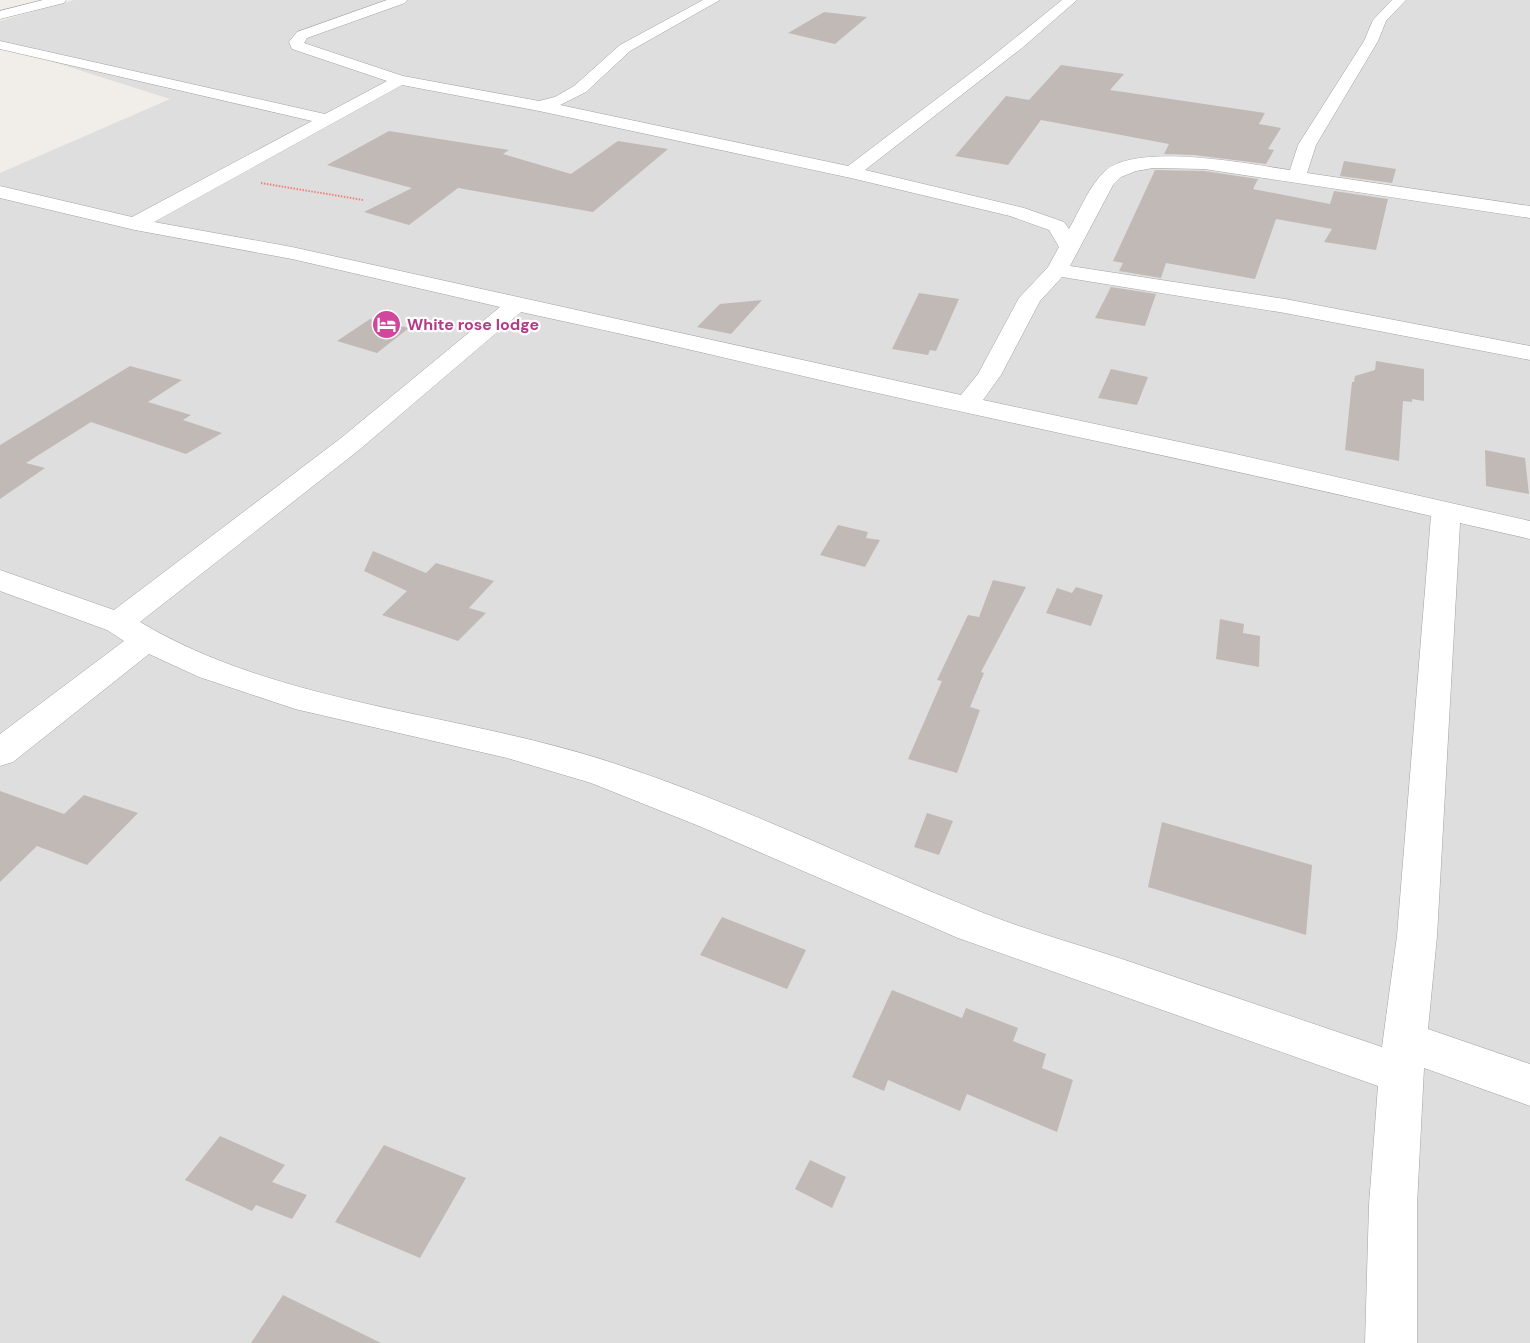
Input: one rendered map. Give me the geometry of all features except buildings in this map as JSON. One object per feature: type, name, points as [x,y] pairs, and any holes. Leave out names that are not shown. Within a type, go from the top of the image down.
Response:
[{"type":"street","points":[[0,15],[59,0]]},
{"type":"street","points":[[400,0],[302,36],[296,42],[297,46],[400,80],[539,106],[851,172],[1047,222],[1057,226],[1070,247]]},
{"type":"street","points":[[539,106],[561,100],[580,89],[625,48],[713,0]]},
{"type":"street","points":[[851,172],[926,112],[1017,46],[1070,0]]},
{"type":"street","points":[[1297,177],[1307,145],[1368,45],[1380,20],[1399,0]]},
{"type":"street","points":[[0,45],[325,119]]},
{"type":"street","points":[[135,224],[400,80]]},
{"type":"street","points":[[968,404],[989,375],[1030,298],[1057,270],[1105,182],[1116,171],[1134,165],[1176,163],[1297,177],[1530,212]]},
{"type":"street","points":[[0,192],[135,224],[292,253],[968,404],[1231,460],[1530,530]]},
{"type":"street","points":[[1057,270],[1285,306],[1530,353]]},
{"type":"street","points":[[0,753],[132,632],[517,304]]},
{"type":"street","points":[[1391,1343],[1393,1204],[1403,1058],[1417,936],[1446,511]]},
{"type":"street","points":[[0,580],[132,632],[211,669],[307,701],[507,745],[603,773],[712,816],[972,926],[1403,1058],[1530,1085]]},
{"type":"path","points":[[222,178],[363,200]]},
{"type":"shaded area","points":[[74,0],[1530,0],[1530,1343],[0,1343],[0,173],[170,99],[0,45],[0,21]]},
{"type":"place","name":"White rose lodge","points":[[386,324]]}]
